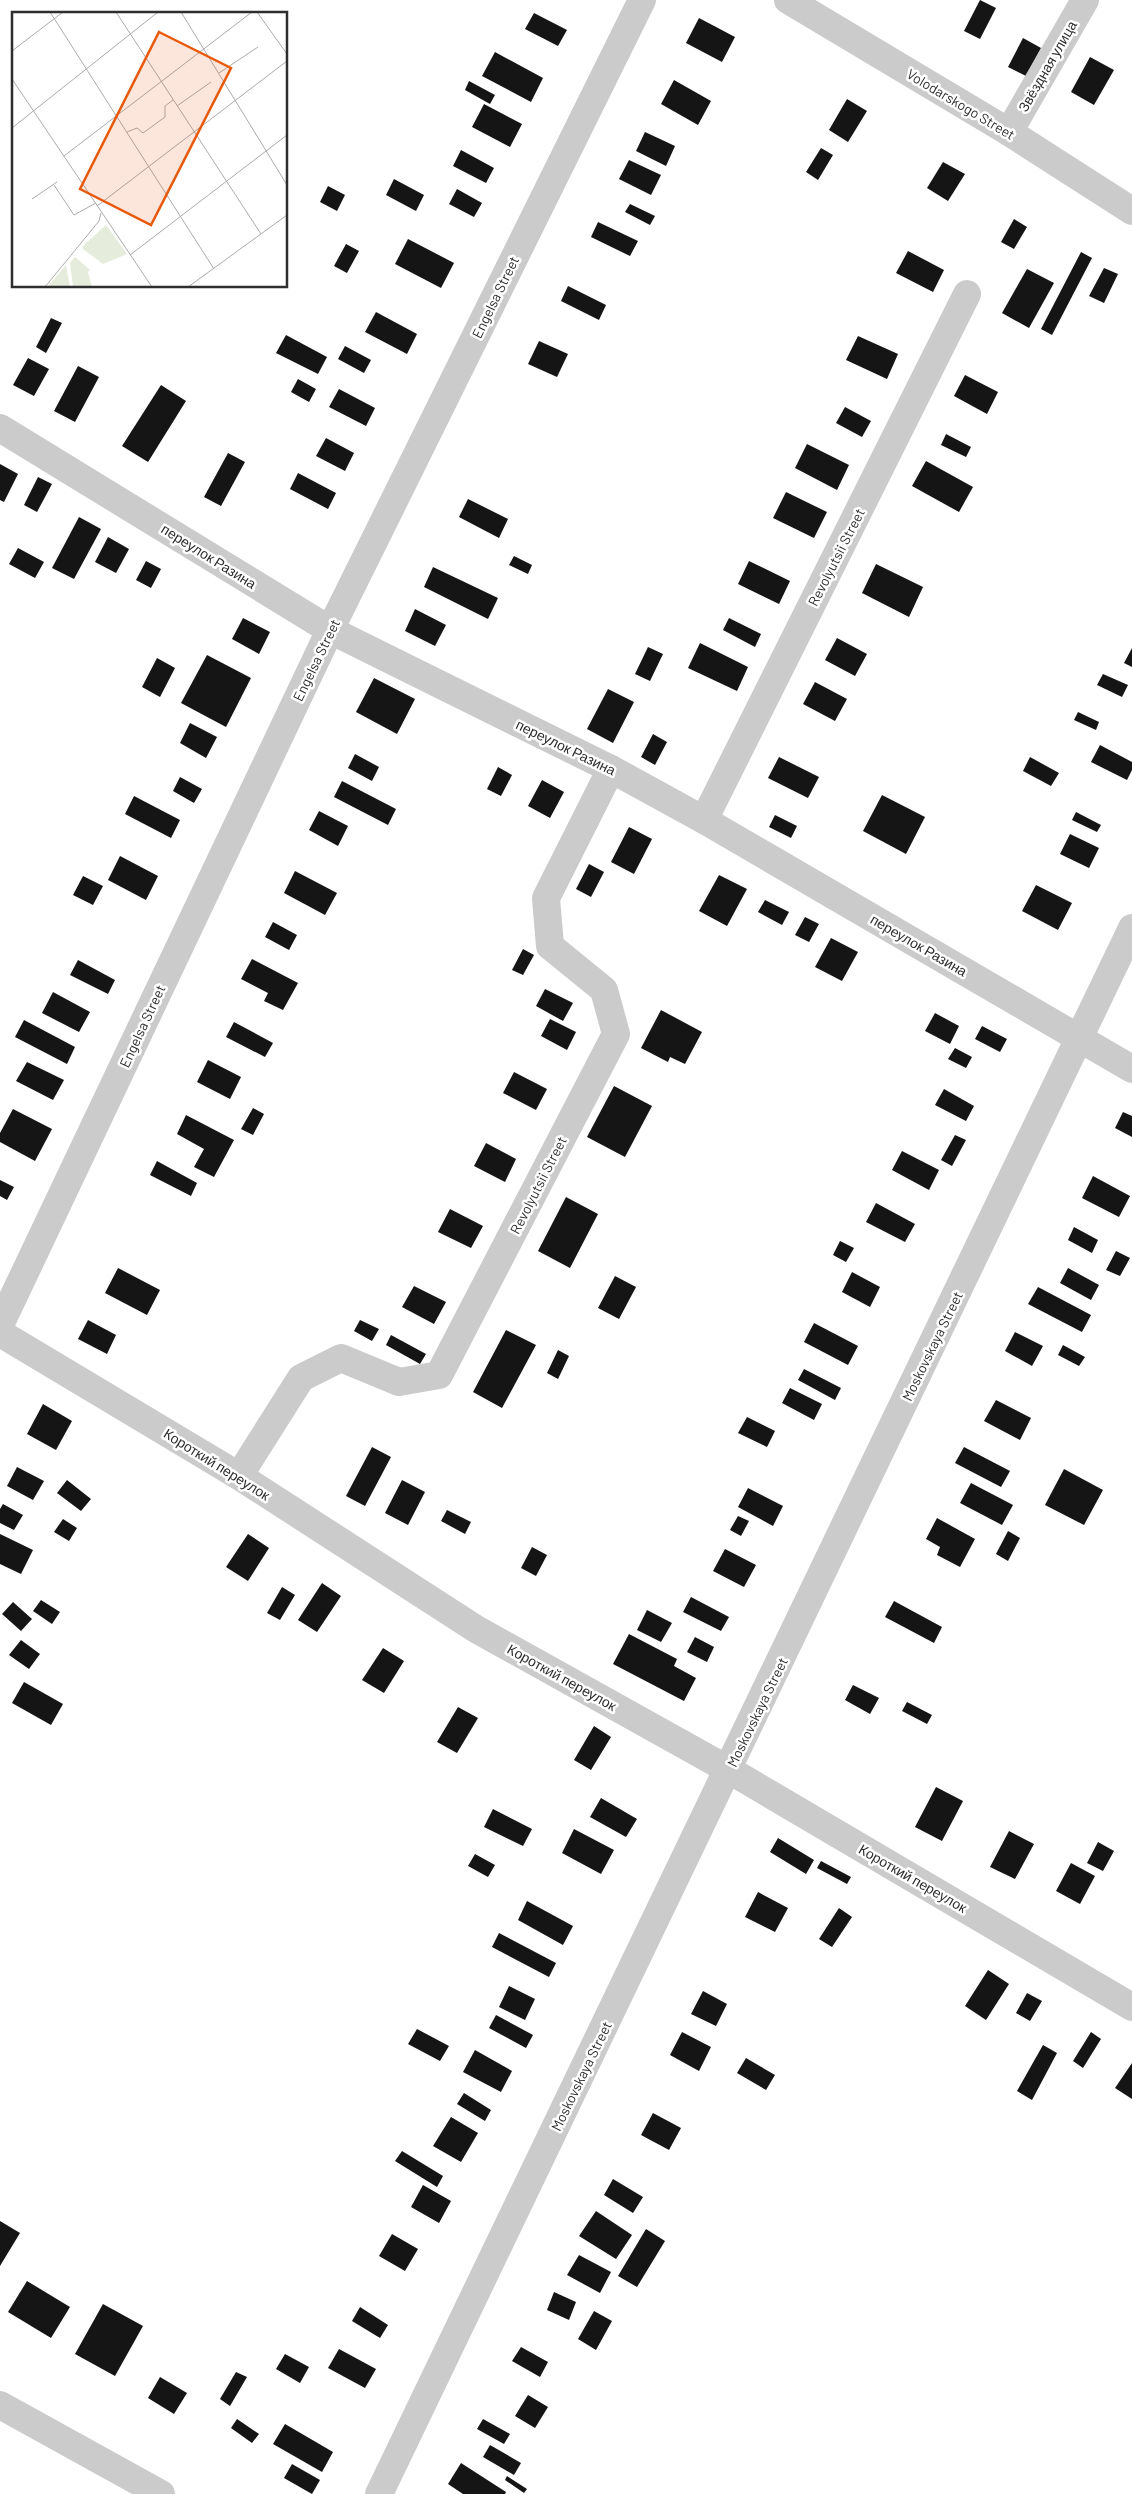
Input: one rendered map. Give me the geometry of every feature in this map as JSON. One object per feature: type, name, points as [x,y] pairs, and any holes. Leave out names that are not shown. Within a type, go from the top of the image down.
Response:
[{"type":"street","name":"Engelsa Street","points":[[0,1325],[330,630],[642,0]]},
{"type":"street","name":"Volodarskogo Street","points":[[788,0],[1009,132],[1132,211]]},
{"type":"street","name":"Звёздная улица","points":[[1009,132],[1085,0]]},
{"type":"street","name":"Revolyutsii Street","points":[[704,820],[967,294]]},
{"type":"street","name":"переулок Разина","points":[[0,428],[330,630],[611,769],[704,820],[1132,1068]]},
{"type":"street","name":"Revolyutsii Street","points":[[239,1476],[301,1378],[341,1358],[399,1382],[439,1375],[616,1034],[604,990],[550,946],[546,898],[611,769]]},
{"type":"street","name":"Moskovskaya Street","points":[[379,2494],[729,1770],[1132,928]]},
{"type":"street","name":"Короткий переулок","points":[[0,1333],[239,1476],[476,1629],[729,1770],[1132,2007]]},
{"type":"street","points":[[0,2405],[161,2494]]},
{"type":"building","points":[[980,0],[996,8],[980,39],[964,31]]},
{"type":"building","points":[[534,13],[567,30],[558,46],[525,29]]},
{"type":"building","points":[[699,18],[735,37],[722,62],[686,43]]},
{"type":"building","points":[[1023,38],[1041,48],[1026,76],[1008,67]]},
{"type":"building","points":[[495,52],[543,78],[531,102],[482,76]]},
{"type":"building","points":[[1090,57],[1114,70],[1094,105],[1071,92]]},
{"type":"building","points":[[674,80],[711,101],[698,125],[661,104]]},
{"type":"building","points":[[469,81],[495,95],[490,104],[465,90]]},
{"type":"building","points":[[847,99],[867,111],[848,142],[829,130]]},
{"type":"building","points":[[484,104],[522,124],[510,147],[472,127]]},
{"type":"building","points":[[645,132],[675,146],[666,166],[636,151]]},
{"type":"building","points":[[821,148],[833,155],[818,180],[806,172]]},
{"type":"building","points":[[461,150],[494,168],[486,183],[453,166]]},
{"type":"building","points":[[629,160],[661,175],[651,195],[619,179]]},
{"type":"building","points":[[943,162],[965,174],[948,201],[927,188]]},
{"type":"building","points":[[394,179],[424,195],[416,211],[386,195]]},
{"type":"building","points":[[328,186],[345,195],[337,211],[320,202]]},
{"type":"building","points":[[457,189],[482,203],[474,217],[449,204]]},
{"type":"building","points":[[630,204],[655,216],[650,225],[625,212]]},
{"type":"building","points":[[1014,219],[1027,227],[1014,249],[1001,242]]},
{"type":"building","points":[[598,222],[638,241],[630,256],[591,237]]},
{"type":"building","points":[[408,239],[454,263],[441,288],[395,264]]},
{"type":"building","points":[[346,244],[359,251],[347,273],[334,266]]},
{"type":"building","points":[[908,251],[944,270],[933,292],[896,273]]},
{"type":"building","points":[[1081,252],[1092,258],[1052,335],[1041,329]]},
{"type":"building","points":[[1104,268],[1118,274],[1104,303],[1089,296]]},
{"type":"building","points":[[1027,269],[1054,283],[1029,328],[1002,313]]},
{"type":"building","points":[[568,286],[606,305],[599,320],[561,301]]},
{"type":"building","points":[[376,312],[417,334],[407,354],[365,332]]},
{"type":"building","points":[[51,318],[62,323],[46,353],[36,347]]},
{"type":"building","points":[[286,335],[327,357],[318,374],[276,353]]},
{"type":"building","points":[[858,336],[898,354],[887,379],[846,360]]},
{"type":"building","points":[[539,341],[568,354],[557,377],[528,364]]},
{"type":"building","points":[[345,346],[371,360],[364,373],[338,359]]},
{"type":"building","points":[[28,358],[49,369],[34,396],[13,385]]},
{"type":"building","points":[[78,366],[99,377],[75,422],[54,411]]},
{"type":"building","points":[[965,375],[998,392],[987,414],[954,396]]},
{"type":"building","points":[[298,379],[316,389],[309,402],[291,392]]},
{"type":"building","points":[[161,385],[186,401],[148,462],[122,446]]},
{"type":"building","points":[[339,389],[375,408],[366,426],[329,407]]},
{"type":"building","points":[[845,407],[871,421],[862,437],[836,423]]},
{"type":"building","points":[[946,434],[971,447],[966,457],[941,445]]},
{"type":"building","points":[[326,438],[354,453],[345,471],[316,456]]},
{"type":"building","points":[[807,444],[849,465],[837,490],[795,468]]},
{"type":"building","points":[[228,453],[245,462],[221,506],[204,497]]},
{"type":"building","points":[[926,461],[973,487],[959,512],[912,486]]},
{"type":"building","points":[[0,464],[18,474],[4,502],[0,500]]},
{"type":"building","points":[[298,473],[336,493],[328,509],[290,489]]},
{"type":"building","points":[[38,477],[52,484],[37,512],[24,505]]},
{"type":"building","points":[[786,492],[827,512],[814,538],[773,518]]},
{"type":"building","points":[[468,499],[508,519],[499,538],[459,517]]},
{"type":"building","points":[[79,517],[101,529],[74,579],[52,568]]},
{"type":"building","points":[[108,537],[129,549],[116,573],[95,562]]},
{"type":"building","points":[[18,548],[44,562],[35,578],[9,564]]},
{"type":"building","points":[[514,556],[532,565],[528,574],[509,565]]},
{"type":"building","points":[[146,561],[161,569],[151,588],[136,580]]},
{"type":"building","points":[[749,561],[790,581],[779,604],[738,584]]},
{"type":"building","points":[[876,564],[923,587],[909,617],[862,593]]},
{"type":"building","points":[[433,567],[498,598],[488,619],[424,587]]},
{"type":"building","points":[[415,609],[446,625],[435,646],[405,631]]},
{"type":"building","points":[[243,618],[270,632],[259,654],[232,639]]},
{"type":"building","points":[[729,618],[761,634],[755,647],[723,630]]},
{"type":"building","points":[[837,638],[867,654],[855,676],[825,660]]},
{"type":"building","points":[[700,643],[748,667],[737,691],[688,668]]},
{"type":"building","points":[[648,647],[663,654],[650,681],[635,674]]},
{"type":"building","points":[[1132,648],[1132,667],[1124,663]]},
{"type":"building","points":[[207,655],[251,678],[226,727],[181,703]]},
{"type":"building","points":[[157,658],[175,668],[160,697],[142,687]]},
{"type":"building","points":[[1103,674],[1128,685],[1122,697],[1097,685]]},
{"type":"building","points":[[374,678],[415,699],[397,734],[356,712]]},
{"type":"building","points":[[815,682],[847,699],[835,721],[803,704]]},
{"type":"building","points":[[608,689],[634,702],[613,743],[587,729]]},
{"type":"building","points":[[1078,712],[1099,722],[1096,730],[1074,720]]},
{"type":"building","points":[[190,723],[217,737],[206,758],[180,743]]},
{"type":"building","points":[[653,734],[667,742],[655,765],[641,757]]},
{"type":"building","points":[[1100,745],[1132,762],[1132,770],[1127,780],[1091,762]]},
{"type":"building","points":[[355,754],[379,767],[372,781],[348,768]]},
{"type":"building","points":[[779,757],[819,777],[808,798],[768,778]]},
{"type":"building","points":[[1030,757],[1059,773],[1051,786],[1023,771]]},
{"type":"building","points":[[498,767],[512,775],[501,796],[487,789]]},
{"type":"building","points":[[180,777],[202,789],[194,803],[173,791]]},
{"type":"building","points":[[542,780],[564,792],[550,818],[528,806]]},
{"type":"building","points":[[342,781],[396,809],[388,825],[334,797]]},
{"type":"building","points":[[882,795],[925,817],[906,854],[863,831]]},
{"type":"building","points":[[134,796],[180,820],[171,838],[125,814]]},
{"type":"building","points":[[319,811],[348,826],[338,846],[309,830]]},
{"type":"building","points":[[1076,812],[1101,825],[1097,832],[1072,820]]},
{"type":"building","points":[[775,815],[797,826],[791,838],[769,827]]},
{"type":"building","points":[[629,827],[652,839],[634,874],[611,862]]},
{"type":"building","points":[[1070,834],[1099,848],[1089,868],[1060,854]]},
{"type":"building","points":[[120,856],[158,876],[146,900],[108,880]]},
{"type":"building","points":[[589,864],[604,872],[591,897],[576,889]]},
{"type":"building","points":[[295,871],[337,893],[325,915],[284,893]]},
{"type":"building","points":[[719,875],[747,889],[727,926],[699,911]]},
{"type":"building","points":[[83,876],[103,886],[93,905],[73,895]]},
{"type":"building","points":[[1036,885],[1072,903],[1058,930],[1022,911]]},
{"type":"building","points":[[765,900],[789,912],[782,925],[758,912]]},
{"type":"building","points":[[805,917],[819,924],[809,942],[795,935]]},
{"type":"building","points":[[273,922],[297,935],[289,950],[265,937]]},
{"type":"building","points":[[831,938],[858,952],[842,981],[815,967]]},
{"type":"building","points":[[523,949],[534,955],[523,975],[512,970]]},
{"type":"building","points":[[252,959],[298,983],[283,1010],[264,1001],[268,993],[241,979]]},
{"type":"building","points":[[78,960],[115,980],[108,994],[70,975]]},
{"type":"building","points":[[545,989],[573,1003],[563,1021],[536,1006]]},
{"type":"building","points":[[53,992],[90,1012],[79,1032],[42,1013]]},
{"type":"building","points":[[661,1010],[702,1032],[685,1064],[670,1057],[668,1062],[641,1048]]},
{"type":"building","points":[[935,1013],[959,1026],[950,1044],[925,1031]]},
{"type":"building","points":[[550,1019],[576,1032],[567,1050],[541,1036]]},
{"type":"building","points":[[24,1020],[75,1047],[67,1064],[15,1037]]},
{"type":"building","points":[[234,1022],[273,1043],[265,1057],[226,1037]]},
{"type":"building","points":[[982,1026],[1007,1039],[1000,1052],[975,1039]]},
{"type":"building","points":[[955,1048],[972,1057],[966,1068],[948,1059]]},
{"type":"building","points":[[208,1060],[241,1077],[230,1099],[197,1082]]},
{"type":"building","points":[[27,1062],[64,1080],[53,1100],[16,1081]]},
{"type":"building","points":[[514,1072],[547,1089],[536,1110],[503,1093]]},
{"type":"building","points":[[614,1086],[652,1106],[625,1157],[587,1137]]},
{"type":"building","points":[[944,1089],[974,1106],[966,1121],[935,1105]]},
{"type":"building","points":[[253,1108],[264,1114],[253,1135],[241,1129]]},
{"type":"building","points":[[13,1109],[52,1129],[35,1161],[0,1142],[0,1133]]},
{"type":"building","points":[[1123,1112],[1132,1116],[1132,1137],[1115,1128]]},
{"type":"building","points":[[186,1115],[234,1140],[214,1177],[194,1167],[204,1149],[177,1134]]},
{"type":"building","points":[[955,1135],[966,1140],[952,1166],[941,1160]]},
{"type":"building","points":[[486,1143],[516,1159],[505,1182],[474,1166]]},
{"type":"building","points":[[902,1151],[939,1170],[929,1190],[892,1170]]},
{"type":"building","points":[[157,1161],[197,1183],[191,1196],[150,1175]]},
{"type":"building","points":[[1093,1176],[1130,1196],[1119,1217],[1082,1198]]},
{"type":"building","points":[[0,1180],[14,1187],[7,1200],[0,1196]]},
{"type":"building","points":[[566,1197],[598,1214],[570,1268],[538,1251]]},
{"type":"building","points":[[876,1203],[915,1224],[905,1242],[866,1222]]},
{"type":"building","points":[[450,1209],[483,1226],[471,1248],[438,1232]]},
{"type":"building","points":[[1074,1227],[1098,1240],[1092,1253],[1068,1240]]},
{"type":"building","points":[[840,1241],[854,1248],[846,1262],[833,1255]]},
{"type":"building","points":[[1116,1251],[1130,1258],[1120,1276],[1106,1270]]},
{"type":"building","points":[[118,1268],[160,1290],[147,1315],[105,1293]]},
{"type":"building","points":[[1068,1268],[1099,1285],[1091,1300],[1060,1283]]},
{"type":"building","points":[[852,1272],[880,1287],[870,1307],[842,1292]]},
{"type":"building","points":[[615,1276],[636,1287],[619,1319],[598,1308]]},
{"type":"building","points":[[414,1286],[446,1302],[434,1324],[402,1307]]},
{"type":"building","points":[[1038,1287],[1091,1315],[1082,1332],[1028,1304]]},
{"type":"building","points":[[88,1320],[116,1335],[107,1354],[78,1339]]},
{"type":"building","points":[[360,1320],[379,1329],[372,1341],[354,1331]]},
{"type":"building","points":[[814,1323],[858,1346],[848,1365],[804,1342]]},
{"type":"building","points":[[506,1330],[536,1345],[502,1408],[473,1392]]},
{"type":"building","points":[[1015,1332],[1043,1346],[1032,1366],[1005,1351]]},
{"type":"building","points":[[391,1335],[426,1354],[420,1364],[386,1345]]},
{"type":"building","points":[[1063,1345],[1085,1357],[1079,1366],[1058,1355]]},
{"type":"building","points":[[558,1350],[569,1356],[558,1379],[547,1373]]},
{"type":"building","points":[[804,1369],[841,1388],[835,1400],[798,1380]]},
{"type":"building","points":[[790,1388],[822,1404],[814,1420],[782,1403]]},
{"type":"building","points":[[996,1400],[1031,1418],[1020,1440],[984,1421]]},
{"type":"building","points":[[43,1404],[72,1421],[56,1450],[27,1434]]},
{"type":"building","points":[[747,1417],[775,1431],[767,1447],[738,1433]]},
{"type":"building","points":[[372,1447],[391,1457],[365,1506],[346,1496]]},
{"type":"building","points":[[964,1447],[1010,1471],[1001,1487],[955,1463]]},
{"type":"building","points":[[17,1467],[44,1481],[33,1500],[7,1486]]},
{"type":"building","points":[[1064,1469],[1103,1490],[1084,1525],[1045,1505]]},
{"type":"building","points":[[67,1480],[91,1499],[81,1511],[57,1493]]},
{"type":"building","points":[[402,1480],[425,1492],[408,1525],[385,1513]]},
{"type":"building","points":[[971,1483],[1013,1505],[1002,1525],[960,1503]]},
{"type":"building","points":[[748,1488],[783,1506],[773,1526],[738,1507]]},
{"type":"building","points":[[3,1504],[23,1515],[14,1530],[0,1523],[0,1509]]},
{"type":"building","points":[[447,1510],[471,1522],[465,1534],[441,1521]]},
{"type":"building","points":[[738,1516],[749,1521],[741,1536],[730,1530]]},
{"type":"building","points":[[937,1518],[975,1539],[960,1567],[937,1555],[940,1547],[926,1539]]},
{"type":"building","points":[[63,1519],[77,1528],[69,1541],[54,1532]]},
{"type":"building","points":[[1008,1531],[1020,1538],[1008,1561],[996,1554]]},
{"type":"building","points":[[0,1534],[33,1550],[21,1574],[0,1564]]},
{"type":"building","points":[[248,1534],[269,1548],[248,1581],[226,1567]]},
{"type":"building","points":[[532,1547],[547,1555],[536,1576],[521,1568]]},
{"type":"building","points":[[725,1549],[756,1565],[744,1587],[713,1571]]},
{"type":"building","points":[[322,1583],[341,1596],[317,1632],[298,1620]]},
{"type":"building","points":[[282,1587],[295,1595],[280,1620],[267,1613]]},
{"type":"building","points":[[691,1597],[729,1617],[721,1631],[683,1612]]},
{"type":"building","points":[[41,1600],[60,1612],[52,1624],[33,1611]]},
{"type":"building","points":[[894,1601],[942,1627],[934,1643],[885,1617]]},
{"type":"building","points":[[13,1602],[32,1619],[21,1631],[2,1614]]},
{"type":"building","points":[[647,1610],[672,1623],[661,1642],[637,1630]]},
{"type":"building","points":[[629,1634],[677,1659],[674,1666],[696,1678],[684,1701],[613,1664]]},
{"type":"building","points":[[695,1637],[714,1647],[707,1662],[687,1652]]},
{"type":"building","points":[[21,1640],[40,1654],[29,1669],[9,1655]]},
{"type":"building","points":[[383,1648],[404,1661],[384,1693],[362,1680]]},
{"type":"building","points":[[24,1682],[63,1704],[51,1725],[12,1703]]},
{"type":"building","points":[[853,1685],[879,1698],[870,1714],[845,1700]]},
{"type":"building","points":[[907,1702],[932,1715],[927,1724],[902,1711]]},
{"type":"building","points":[[458,1707],[478,1718],[457,1753],[437,1742]]},
{"type":"building","points":[[594,1726],[611,1737],[591,1770],[574,1760]]},
{"type":"building","points":[[936,1787],[963,1801],[942,1841],[915,1827]]},
{"type":"building","points":[[601,1798],[637,1819],[626,1837],[590,1817]]},
{"type":"building","points":[[493,1809],[532,1829],[523,1846],[484,1827]]},
{"type":"building","points":[[574,1829],[614,1850],[601,1874],[562,1853]]},
{"type":"building","points":[[1009,1831],[1034,1844],[1015,1879],[990,1867]]},
{"type":"building","points":[[778,1838],[814,1860],[806,1874],[770,1852]]},
{"type":"building","points":[[1098,1842],[1114,1851],[1103,1871],[1087,1863]]},
{"type":"building","points":[[475,1854],[495,1865],[488,1877],[468,1866]]},
{"type":"building","points":[[821,1861],[851,1877],[847,1884],[817,1868]]},
{"type":"building","points":[[1071,1863],[1095,1876],[1080,1904],[1056,1891]]},
{"type":"building","points":[[758,1892],[788,1908],[775,1932],[745,1917]]},
{"type":"building","points":[[527,1901],[573,1926],[563,1945],[518,1920]]},
{"type":"building","points":[[839,1908],[852,1917],[832,1947],[819,1939]]},
{"type":"building","points":[[499,1933],[556,1963],[549,1977],[492,1947]]},
{"type":"building","points":[[988,1970],[1009,1984],[986,2020],[965,2006]]},
{"type":"building","points":[[509,1986],[535,1999],[525,2020],[499,2007]]},
{"type":"building","points":[[703,1991],[727,2004],[716,2026],[691,2014]]},
{"type":"building","points":[[1027,1993],[1042,2001],[1030,2021],[1016,2013]]},
{"type":"building","points":[[496,2015],[533,2035],[526,2048],[489,2028]]},
{"type":"building","points":[[417,2029],[449,2046],[440,2061],[408,2044]]},
{"type":"building","points":[[682,2032],[711,2047],[699,2071],[670,2055]]},
{"type":"building","points":[[1091,2032],[1101,2039],[1083,2068],[1073,2061]]},
{"type":"building","points":[[1043,2045],[1057,2053],[1032,2100],[1017,2091]]},
{"type":"building","points":[[475,2050],[512,2071],[501,2092],[463,2072]]},
{"type":"building","points":[[746,2058],[775,2075],[766,2090],[737,2073]]},
{"type":"building","points":[[1132,2063],[1132,2099],[1115,2088]]},
{"type":"building","points":[[464,2093],[491,2110],[485,2121],[457,2104]]},
{"type":"building","points":[[653,2113],[681,2128],[669,2150],[641,2135]]},
{"type":"building","points":[[451,2117],[478,2133],[461,2162],[433,2146]]},
{"type":"building","points":[[402,2151],[443,2176],[437,2187],[395,2161]]},
{"type":"building","points":[[613,2179],[643,2197],[633,2213],[604,2195]]},
{"type":"building","points":[[423,2185],[451,2201],[439,2223],[411,2207]]},
{"type":"building","points":[[596,2211],[632,2235],[616,2259],[579,2236]]},
{"type":"building","points":[[0,2221],[20,2233],[0,2266]]},
{"type":"building","points":[[646,2229],[665,2241],[637,2287],[618,2276]]},
{"type":"building","points":[[392,2234],[418,2249],[405,2271],[379,2256]]},
{"type":"building","points":[[579,2255],[611,2272],[600,2293],[567,2275]]},
{"type":"building","points":[[27,2281],[70,2307],[51,2338],[8,2312]]},
{"type":"building","points":[[554,2292],[576,2302],[569,2320],[547,2310]]},
{"type":"building","points":[[103,2304],[143,2326],[115,2376],[75,2354]]},
{"type":"building","points":[[360,2307],[388,2325],[380,2338],[352,2321]]},
{"type":"building","points":[[594,2311],[612,2321],[596,2350],[578,2339]]},
{"type":"building","points":[[521,2347],[548,2362],[540,2377],[512,2361]]},
{"type":"building","points":[[339,2349],[376,2369],[365,2388],[328,2368]]},
{"type":"building","points":[[285,2354],[309,2367],[300,2383],[276,2369]]},
{"type":"building","points":[[236,2372],[247,2377],[230,2406],[220,2399]]},
{"type":"building","points":[[160,2377],[187,2393],[174,2414],[148,2398]]},
{"type":"building","points":[[528,2395],[548,2407],[535,2428],[515,2416]]},
{"type":"building","points":[[237,2419],[259,2434],[252,2443],[231,2428]]},
{"type":"building","points":[[483,2419],[510,2434],[504,2444],[477,2429]]},
{"type":"building","points":[[285,2424],[333,2452],[322,2472],[273,2444]]},
{"type":"building","points":[[490,2445],[521,2463],[514,2475],[483,2457]]},
{"type":"building","points":[[461,2463],[506,2492],[505,2494],[463,2494],[448,2484]]},
{"type":"building","points":[[292,2464],[320,2480],[312,2494],[284,2478]]},
{"type":"building","points":[[507,2476],[527,2489],[524,2493],[505,2480]]}]
